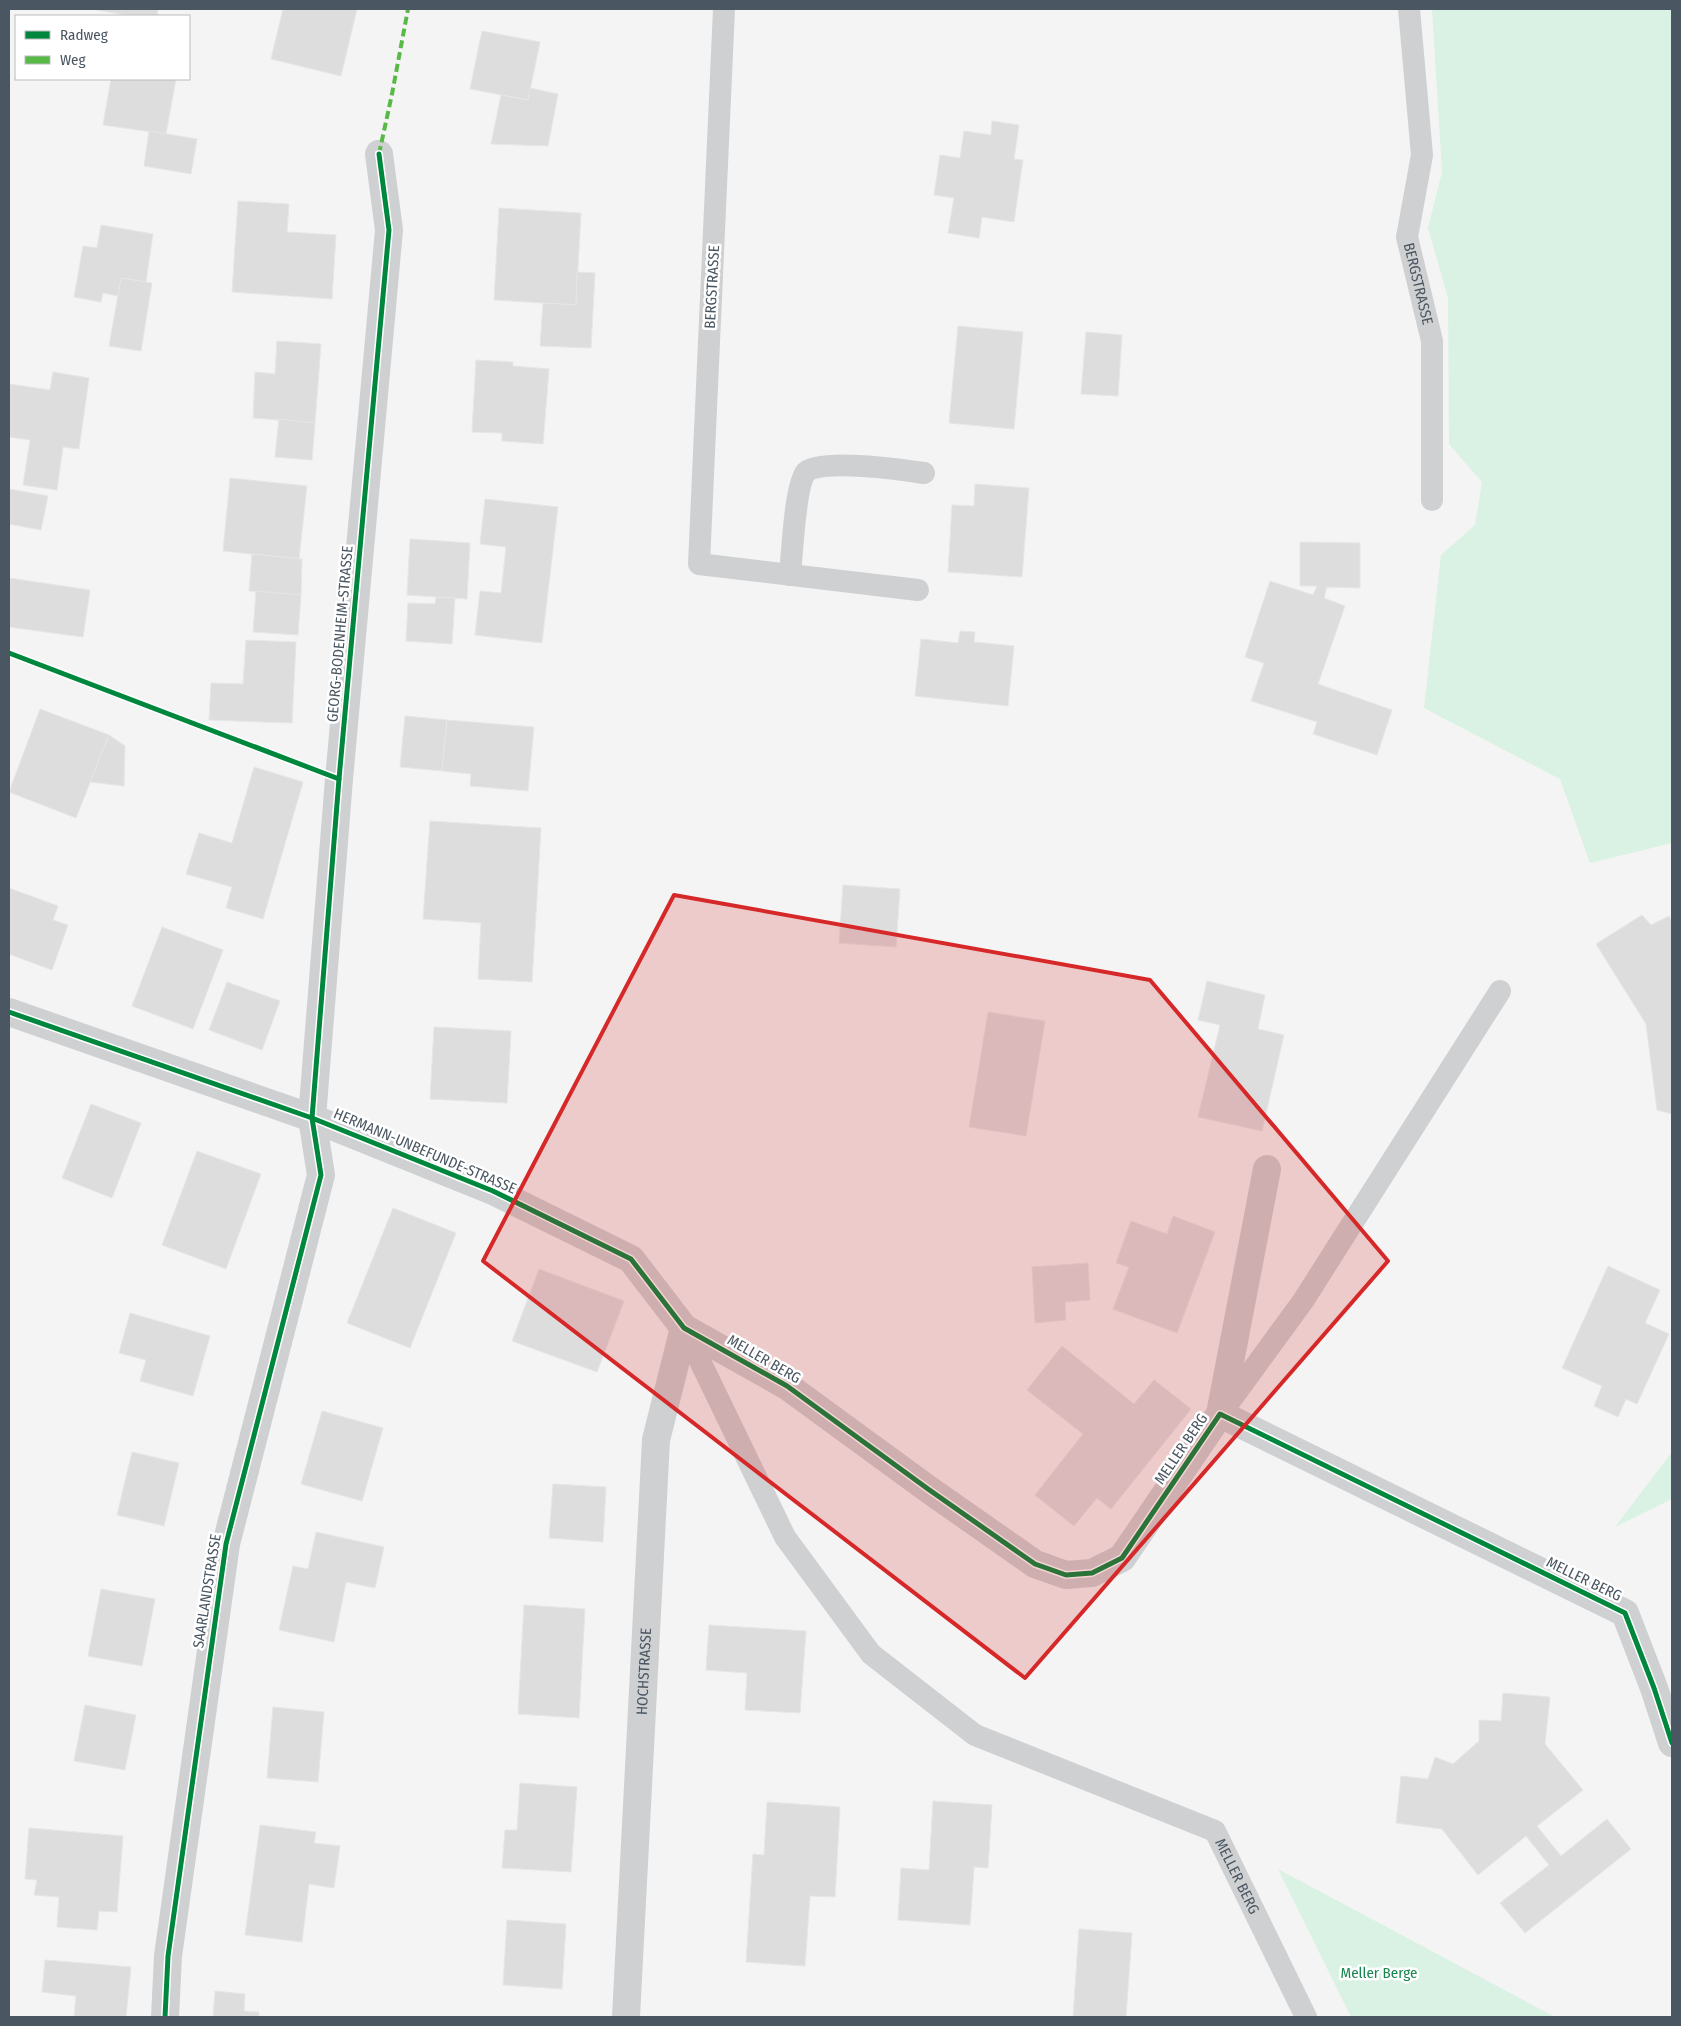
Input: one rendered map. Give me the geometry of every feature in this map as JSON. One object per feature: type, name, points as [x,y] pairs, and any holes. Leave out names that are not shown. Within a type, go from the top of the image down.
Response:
[{"type":"street","name":"GEORG-BODENHEIM-STRASSE","points":[[312,1118],[339,779],[389,230],[379,154]]},
{"type":"street","name":"HERMANN-UNBEFUNDE-STRASSE","points":[[9,1012],[312,1118],[493,1191],[631,1258],[684,1328]]},
{"type":"street","name":"SAARLANDSTRASSE","points":[[165,2017],[168,1956],[226,1544],[321,1175],[312,1118]]},
{"type":"street","name":"MELLER BERG","points":[[684,1328],[788,1386],[928,1489],[1036,1564],[1066,1576],[1092,1573],[1122,1558],[1220,1414],[1267,1169]]},
{"type":"street","name":"HOCHSTRASSE","points":[[626,2017],[656,1440],[684,1328]]},
{"type":"street","name":"MELLER BERG","points":[[1220,1414],[1625,1613],[1654,1688],[1672,1743]]},
{"type":"lane","name":"BERGSTRASSE","points":[[724,9],[700,564],[790,575]]},
{"type":"lane","name":"BERGSTRASSE","points":[[1409,9],[1422,155],[1407,237],[1432,341],[1432,500]]},
{"type":"lane","points":[[918,590],[790,575],[800,487],[806,472],[817,466],[858,466],[924,473]]},
{"type":"lane","points":[[1220,1414],[1303,1300],[1500,991]]},
{"type":"lane","name":"MELLER BERG","points":[[684,1328],[784,1537],[871,1654],[975,1735],[1215,1831],[1306,2017]]},
{"type":"highlighted area","points":[[674,895],[1150,980],[1388,1261],[1025,1678],[483,1261]]},
{"type":"green space","points":[[1432,9],[1672,9],[1672,843],[1590,863],[1560,779],[1424,708],[1441,555],[1475,525],[1482,482],[1449,444],[1448,298],[1428,228],[1442,172]]},
{"type":"green space","points":[[1672,1452],[1672,1499],[1615,1527]]},
{"type":"green space","name":"Meller Berge","points":[[1278,1869],[1555,2017],[1351,2017]]},
{"type":"building","points":[[91,9],[158,9],[157,15],[125,15]]},
{"type":"building","points":[[283,9],[357,9],[341,76],[271,59]]},
{"type":"building","points":[[482,31],[540,42],[528,100],[470,89]]},
{"type":"building","points":[[111,80],[176,80],[166,134],[103,125]]},
{"type":"building","points":[[530,88],[558,94],[548,146],[491,144],[501,95],[528,100]]},
{"type":"building","points":[[992,121],[1019,125],[1014,159],[1023,160],[1014,222],[982,217],[979,238],[948,233],[954,198],[934,195],[940,155],[960,158],[964,131],[991,135]]},
{"type":"building","points":[[149,131],[197,139],[191,174],[144,166]]},
{"type":"building","points":[[238,201],[289,204],[287,232],[336,235],[332,299],[232,292]]},
{"type":"building","points":[[499,208],[581,213],[576,305],[494,300]]},
{"type":"building","points":[[101,225],[153,234],[146,282],[121,278],[118,296],[103,293],[101,302],[74,297],[83,246],[97,248]]},
{"type":"building","points":[[577,272],[595,273],[591,348],[540,346],[543,303],[576,305]]},
{"type":"building","points":[[121,278],[152,283],[141,351],[109,346]]},
{"type":"building","points":[[958,326],[1023,332],[1014,429],[949,423]]},
{"type":"building","points":[[1086,332],[1122,335],[1118,396],[1081,394]]},
{"type":"building","points":[[277,341],[321,344],[315,423],[253,418],[255,372],[275,374]]},
{"type":"building","points":[[476,360],[513,362],[513,366],[549,369],[543,444],[502,441],[502,433],[472,432]]},
{"type":"building","points":[[53,372],[89,378],[79,449],[63,447],[57,490],[23,485],[30,440],[9,437],[9,384],[50,390]]},
{"type":"building","points":[[279,419],[315,423],[312,460],[275,457]]},
{"type":"building","points":[[230,478],[307,486],[299,559],[223,551]]},
{"type":"building","points":[[975,484],[1029,488],[1022,577],[948,572],[952,505],[974,506]]},
{"type":"building","points":[[9,489],[48,496],[41,530],[9,524]]},
{"type":"building","points":[[485,499],[558,507],[542,643],[475,635],[480,591],[501,593],[506,547],[480,544]]},
{"type":"building","points":[[410,539],[470,543],[467,599],[407,595]]},
{"type":"building","points":[[1300,542],[1360,543],[1360,588],[1327,587],[1324,598],[1345,606],[1318,684],[1392,710],[1377,755],[1313,734],[1317,722],[1251,701],[1264,663],[1245,657],[1270,581],[1313,595],[1317,586],[1300,586]]},
{"type":"building","points":[[252,554],[302,559],[301,595],[249,591]]},
{"type":"building","points":[[9,578],[90,590],[83,637],[9,627]]},
{"type":"building","points":[[256,591],[301,595],[298,635],[253,632]]},
{"type":"building","points":[[436,597],[455,598],[452,644],[406,641],[408,603],[435,604]]},
{"type":"building","points":[[960,631],[975,632],[974,642],[1014,646],[1008,706],[915,696],[921,639],[958,643]]},
{"type":"building","points":[[246,640],[296,642],[292,723],[209,720],[211,683],[243,684]]},
{"type":"building","points":[[40,709],[109,735],[76,818],[9,792]]},
{"type":"building","points":[[405,716],[447,720],[442,771],[400,767]]},
{"type":"building","points":[[447,720],[534,727],[528,791],[470,786],[471,774],[442,771]]},
{"type":"building","points":[[109,735],[125,746],[124,786],[90,782]]},
{"type":"building","points":[[254,767],[303,782],[263,919],[226,908],[232,887],[186,874],[199,833],[232,843]]},
{"type":"building","points":[[430,821],[541,828],[532,982],[478,979],[481,923],[423,919]]},
{"type":"building","points":[[843,885],[900,889],[896,947],[839,943]]},
{"type":"building","points":[[9,888],[58,906],[53,920],[68,925],[52,970],[9,954]]},
{"type":"building","points":[[1642,915],[1651,925],[1669,916],[1672,922],[1672,1114],[1657,1110],[1646,1024],[1596,944]]},
{"type":"building","points":[[162,927],[223,950],[193,1029],[132,1006]]},
{"type":"building","points":[[1207,981],[1265,995],[1258,1029],[1284,1035],[1262,1131],[1198,1117],[1220,1025],[1198,1020]]},
{"type":"building","points":[[227,982],[280,1001],[262,1050],[209,1030]]},
{"type":"building","points":[[988,1012],[1045,1021],[1026,1136],[969,1127]]},
{"type":"building","points":[[434,1027],[511,1031],[507,1103],[430,1099]]},
{"type":"building","points":[[91,1104],[141,1123],[112,1198],[62,1178]]},
{"type":"building","points":[[197,1151],[261,1174],[226,1269],[162,1245]]},
{"type":"building","points":[[393,1208],[456,1233],[410,1348],[347,1323]]},
{"type":"building","points":[[1173,1216],[1215,1232],[1177,1333],[1113,1309],[1129,1267],[1116,1263],[1131,1221],[1167,1234]]},
{"type":"building","points":[[1088,1263],[1090,1300],[1065,1302],[1066,1320],[1035,1323],[1032,1267]]},
{"type":"building","points":[[1608,1266],[1660,1290],[1645,1323],[1669,1334],[1637,1404],[1626,1399],[1618,1417],[1594,1406],[1602,1386],[1562,1368]]},
{"type":"building","points":[[539,1269],[624,1301],[597,1372],[512,1341]]},
{"type":"building","points":[[130,1313],[210,1336],[193,1396],[140,1381],[146,1360],[119,1353]]},
{"type":"building","points":[[1062,1346],[1134,1404],[1154,1380],[1191,1409],[1111,1509],[1097,1498],[1074,1526],[1035,1495],[1083,1434],[1027,1390]]},
{"type":"building","points":[[322,1411],[383,1428],[362,1501],[301,1484]]},
{"type":"building","points":[[132,1452],[179,1463],[164,1526],[117,1515]]},
{"type":"building","points":[[553,1484],[606,1487],[603,1542],[549,1538]]},
{"type":"building","points":[[316,1532],[384,1547],[375,1588],[346,1582],[334,1642],[279,1630],[293,1566],[308,1569]]},
{"type":"building","points":[[101,1589],[155,1599],[142,1666],[88,1656]]},
{"type":"building","points":[[524,1605],[585,1609],[579,1718],[518,1714]]},
{"type":"building","points":[[709,1625],[806,1631],[800,1713],[745,1710],[747,1673],[706,1670]]},
{"type":"building","points":[[1503,1693],[1550,1697],[1545,1744],[1583,1790],[1537,1826],[1561,1856],[1607,1819],[1631,1849],[1525,1933],[1500,1903],[1549,1865],[1526,1836],[1478,1875],[1442,1829],[1396,1823],[1401,1776],[1428,1779],[1435,1757],[1453,1764],[1479,1741],[1479,1720],[1501,1721]]},
{"type":"building","points":[[85,1705],[136,1715],[125,1770],[74,1761]]},
{"type":"building","points":[[273,1707],[324,1712],[318,1782],[267,1778]]},
{"type":"building","points":[[520,1783],[577,1787],[571,1872],[502,1868],[505,1830],[517,1830]]},
{"type":"building","points":[[933,1801],[992,1805],[988,1868],[974,1867],[970,1925],[898,1920],[901,1868],[929,1870]]},
{"type":"building","points":[[767,1802],[840,1807],[835,1897],[810,1896],[805,1966],[746,1962],[753,1854],[764,1855]]},
{"type":"building","points":[[260,1825],[316,1832],[314,1843],[340,1846],[334,1888],[309,1884],[302,1942],[245,1935]]},
{"type":"building","points":[[29,1828],[123,1836],[117,1912],[99,1911],[97,1930],[57,1927],[59,1897],[34,1895],[37,1880],[25,1879]]},
{"type":"building","points":[[507,1920],[566,1924],[562,1989],[503,1985]]},
{"type":"building","points":[[1079,1929],[1132,1933],[1126,2017],[1073,2017]]},
{"type":"building","points":[[45,1960],[131,1967],[126,2017],[74,2017],[76,1996],[42,1992]]},
{"type":"building","points":[[215,1991],[245,1994],[244,2011],[259,2012],[259,2017],[213,2017]]},
{"type":"marked path","points":[[379,154],[408,9]]},
{"type":"cycle path","points":[[165,2017],[168,1956],[226,1544],[321,1175],[312,1118],[339,779],[389,230],[379,154]]},
{"type":"cycle path","points":[[9,653],[339,779]]},
{"type":"cycle path","points":[[9,1012],[312,1118],[493,1191],[631,1259],[684,1328],[787,1386],[1035,1564],[1066,1575],[1092,1573],[1122,1558],[1220,1414],[1625,1613],[1654,1688],[1672,1743]]}]
